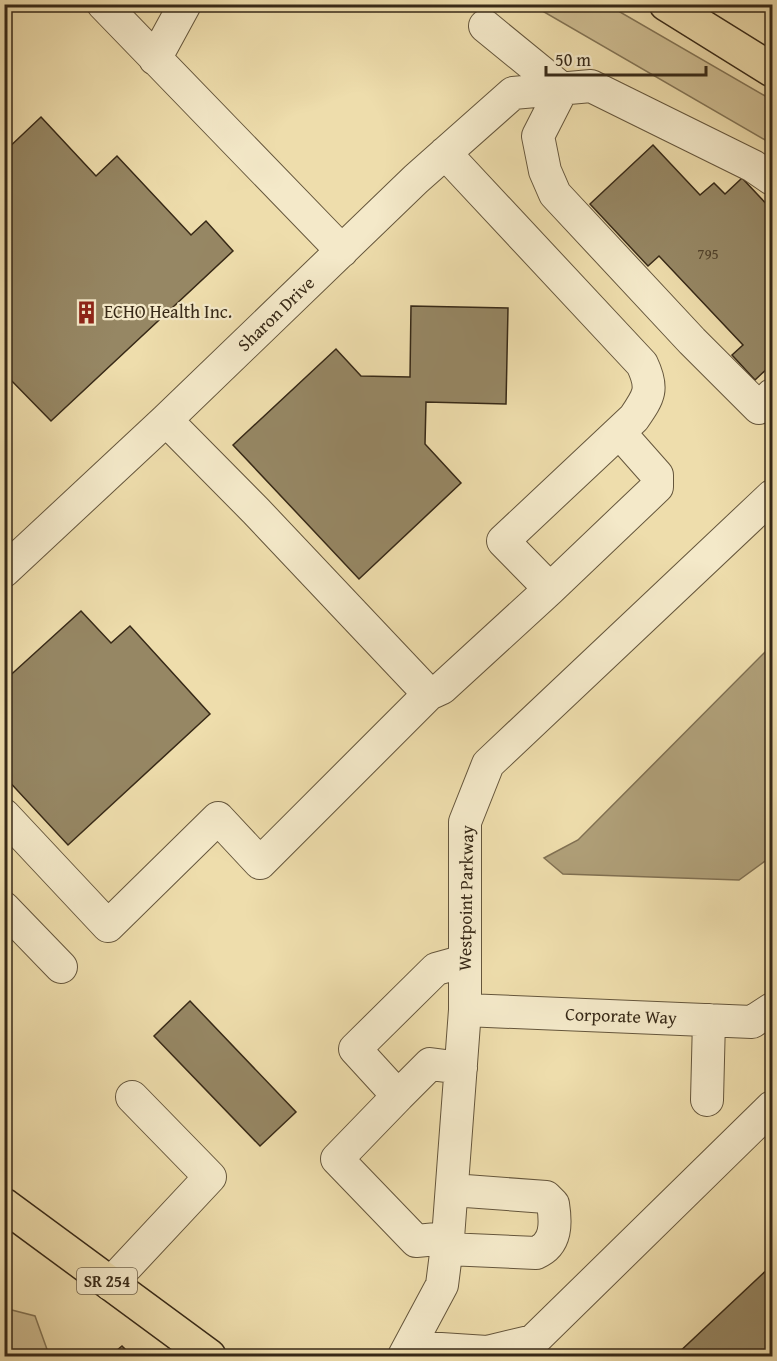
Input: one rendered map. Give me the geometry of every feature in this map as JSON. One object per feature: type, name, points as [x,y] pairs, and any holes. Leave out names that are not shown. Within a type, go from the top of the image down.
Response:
[{"type":"main road","points":[[666,4],[772,70]]},
{"type":"main road","name":"SR 254","points":[[4,1205],[209,1356]]},
{"type":"street","points":[[103,4],[342,251]]},
{"type":"street","points":[[155,59],[185,4]]},
{"type":"street","points":[[485,26],[562,90],[538,136],[545,171],[555,194],[692,341],[759,408],[772,395]]},
{"type":"street","name":"Sharon Drive","points":[[4,571],[166,420],[445,153],[513,93],[591,86],[753,166],[772,179]]},
{"type":"street","points":[[445,153],[642,364],[649,380],[648,398],[634,418],[503,541],[550,589]]},
{"type":"street","points":[[166,420],[272,527],[429,694]]},
{"type":"street","points":[[4,815],[108,926],[218,818],[260,863],[429,694],[442,688],[657,487],[657,475],[619,432]]},
{"type":"street","name":"Westpoint Parkway","points":[[772,496],[488,764],[465,822],[465,1010],[448,1243],[442,1285],[407,1352],[487,1352],[533,1341],[772,1107]]},
{"type":"street","points":[[4,908],[61,967]]},
{"type":"street","points":[[398,1096],[356,1049],[436,969],[465,961]]},
{"type":"street","name":"Corporate Way","points":[[465,1010],[752,1022],[772,1009]]},
{"type":"street","points":[[706,1100],[709,1020]]},
{"type":"street","points":[[452,1190],[546,1197],[553,1204],[554,1231],[551,1242],[544,1250],[536,1253],[416,1241],[337,1159],[430,1064],[461,1068]]},
{"type":"street","points":[[110,1284],[210,1177],[132,1096]]},
{"type":"shaded area","points":[[532,5],[608,5],[772,100],[772,144]]},
{"type":"shaded area","points":[[772,645],[772,856],[739,880],[563,874],[544,858],[578,840]]},
{"type":"shaded area","points":[[4,1308],[35,1316],[48,1352],[47,1356],[5,1356]]},
{"type":"building","name":"ECHO Health Inc.","points":[[41,117],[96,176],[117,156],[191,235],[206,221],[233,251],[51,421],[4,373],[4,152]]},
{"type":"building","points":[[653,145],[700,195],[714,183],[725,194],[742,178],[772,210],[772,364],[755,380],[732,355],[743,345],[659,256],[648,266],[590,204]]},
{"type":"building","points":[[411,306],[508,308],[506,404],[426,402],[425,444],[461,483],[359,579],[233,445],[336,349],[361,376],[410,377]]},
{"type":"building","points":[[81,611],[111,643],[130,626],[210,714],[68,845],[4,776],[4,742],[7,739],[4,737],[4,681]]},
{"type":"building","points":[[190,1001],[296,1112],[260,1146],[154,1036]]},
{"type":"building","points":[[772,1265],[772,1356],[675,1356]]},
{"type":"building","points":[[122,1346],[132,1356],[110,1356]]},
{"type":"place","name":"ECHO Health Inc.","points":[[86,312]]}]
